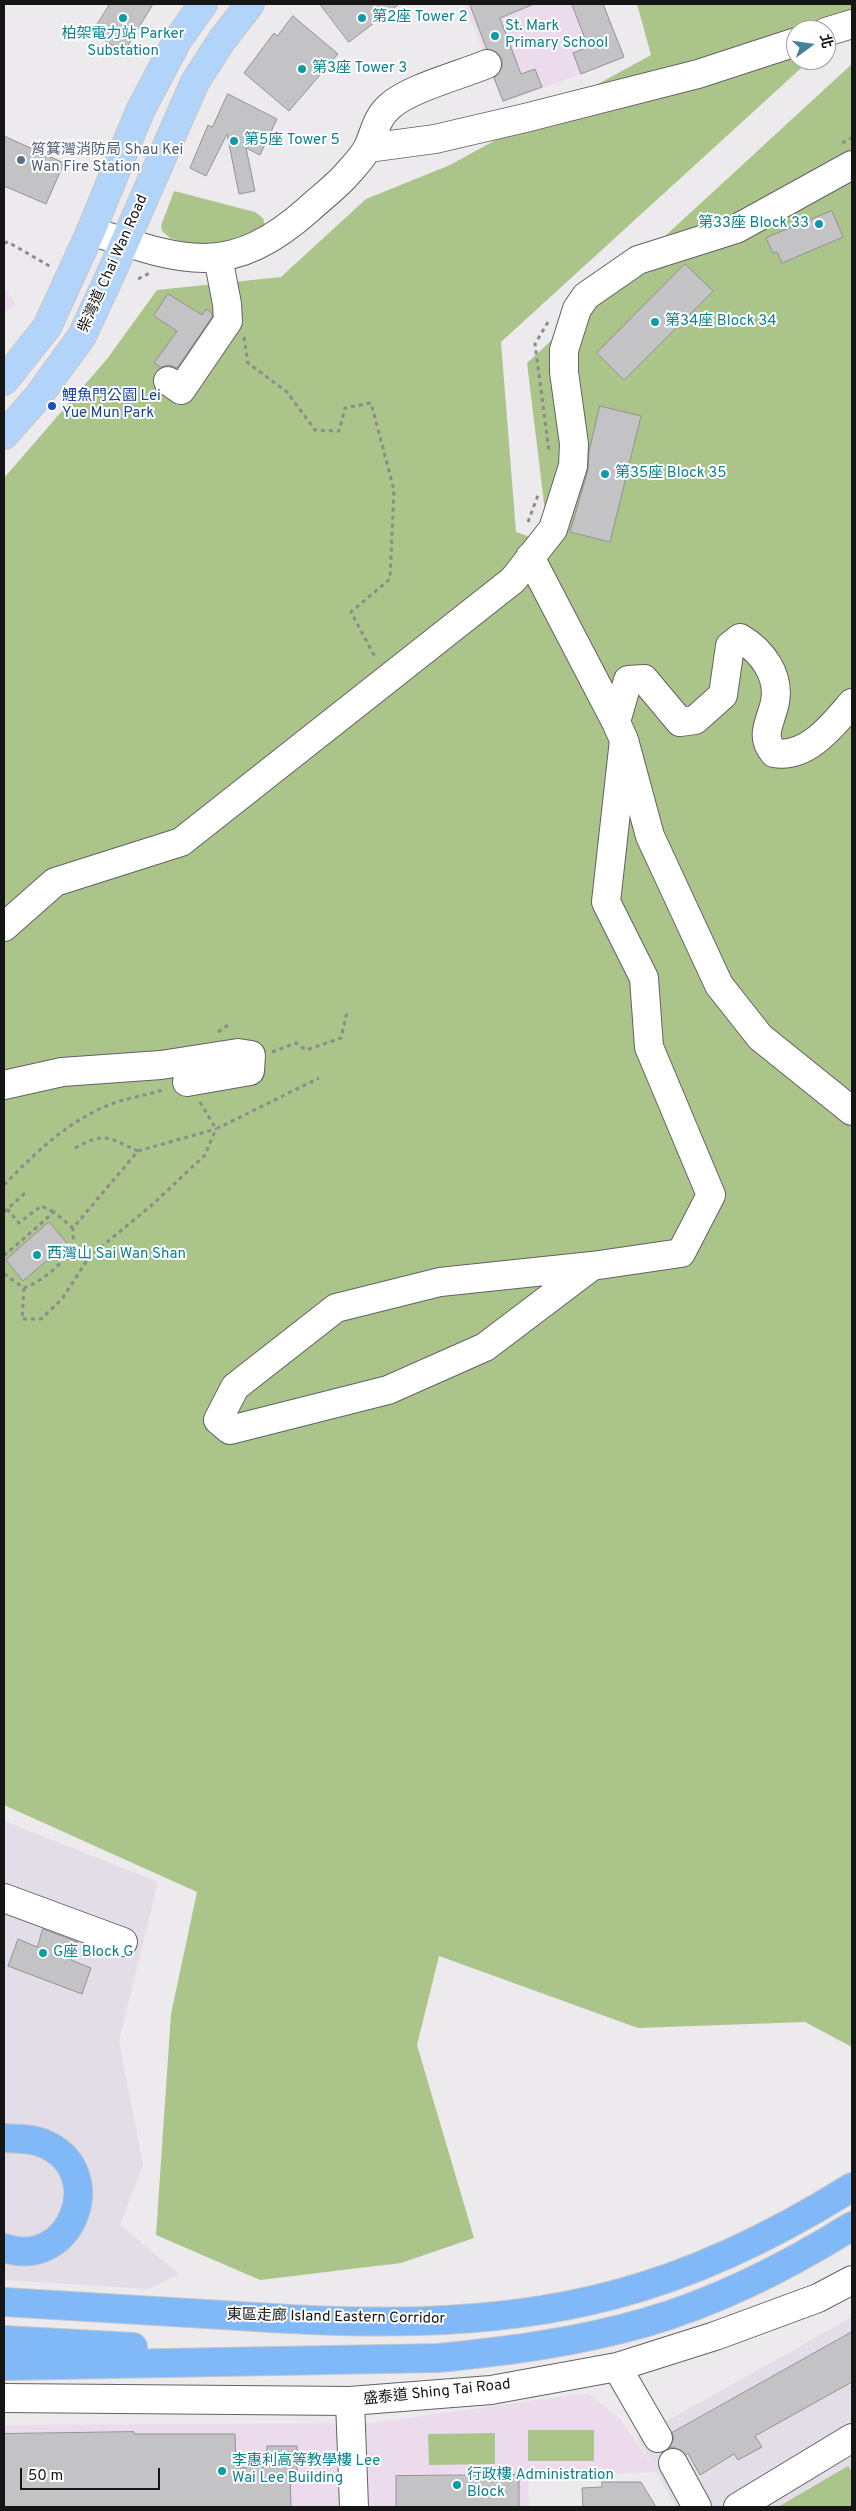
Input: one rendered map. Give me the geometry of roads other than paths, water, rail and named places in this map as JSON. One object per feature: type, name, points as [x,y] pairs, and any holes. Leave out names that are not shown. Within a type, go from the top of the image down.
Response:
[{"type":"highway","points":[[4,2138],[36,2141],[53,2149],[67,2161],[73,2171],[78,2193],[75,2215],[71,2224],[52,2244],[32,2251],[21,2252],[4,2248]]},
{"type":"highway","name":"東區走廊 Island Eastern Corridor","points":[[4,2302],[350,2322],[450,2321],[501,2316],[612,2296],[695,2268],[787,2226],[852,2187]]},
{"type":"highway","points":[[4,2366],[438,2358],[509,2351],[579,2339],[648,2322],[707,2301],[759,2278],[820,2246],[852,2226]]},
{"type":"highway","points":[[4,2340],[154,2348],[299,2360]]},
{"type":"main road","points":[[4,381],[48,327],[91,231],[140,111],[178,41],[203,4]]},
{"type":"main road","name":"柴灣道 Chai Wan Road","points":[[4,435],[38,398],[71,354],[94,312],[195,82],[222,40],[250,4]]},
{"type":"street","points":[[836,29],[852,24]]},
{"type":"street","points":[[368,148],[436,139],[525,118],[698,74],[786,45]]},
{"type":"street","points":[[91,231],[186,258],[218,258],[259,246],[287,229],[348,174],[368,148],[376,122],[382,113],[396,101],[488,64]]},
{"type":"street","points":[[4,927],[55,882],[181,842],[513,580],[553,528],[573,466],[574,444],[564,372],[564,350],[577,309],[586,296],[638,260],[736,229],[844,156]]},
{"type":"street","points":[[168,381],[181,390],[228,321],[227,304],[218,258]]},
{"type":"street","points":[[530,557],[620,731],[650,836],[719,985],[760,1037],[852,1111]]},
{"type":"street","points":[[592,1266],[485,1347],[388,1390],[230,1430],[218,1420],[235,1387],[336,1308],[440,1282],[592,1266],[681,1253],[711,1195],[649,1047],[644,978],[606,902],[620,731],[628,680],[644,679],[680,722],[694,720],[723,695],[730,646],[740,638],[754,646],[766,661],[775,682],[775,701],[765,734],[768,746],[774,753],[784,755],[810,745],[839,719],[852,703]]},
{"type":"street","points":[[4,1085],[62,1072],[161,1065],[238,1053],[251,1055],[250,1071],[187,1082]]},
{"type":"street","points":[[4,1898],[123,1942]]},
{"type":"street","name":"盛泰道 Shing Tai Road","points":[[4,2398],[350,2401],[491,2390],[617,2367],[715,2336],[818,2298],[852,2280]]},
{"type":"street","points":[[617,2367],[658,2438]]},
{"type":"street","points":[[350,2401],[354,2507]]},
{"type":"street","points":[[738,2507],[852,2438]]},
{"type":"street","points":[[673,2464],[697,2507]]},
{"type":"place","name":"柏架電力站 Parker Substation","points":[[123,18]]},
{"type":"place","name":"第2座 Tower 2","points":[[362,18]]},
{"type":"place","name":"St. Mark Primary School","points":[[495,36]]},
{"type":"place","name":"第3座 Tower 3","points":[[302,69]]},
{"type":"place","name":"第5座 Tower 5","points":[[234,141]]},
{"type":"place","name":"筲箕灣消防局 Shau Kei Wan Fire Station","points":[[21,160]]},
{"type":"place","name":"第33座 Block 33","points":[[819,224]]},
{"type":"place","name":"第34座 Block 34","points":[[655,322]]},
{"type":"place","name":"鯉魚門公園 Lei Yue Mun Park","points":[[52,406]]},
{"type":"place","name":"第35座 Block 35","points":[[605,474]]},
{"type":"place","name":"西灣山 Sai Wan Shan","points":[[37,1255]]},
{"type":"place","name":"G座 Block G","points":[[43,1953]]},
{"type":"place","name":"李惠利高等教學樓 Lee Wai Lee Building","points":[[222,2471]]},
{"type":"place","name":"行政樓 Administration Block","points":[[457,2485]]}]
